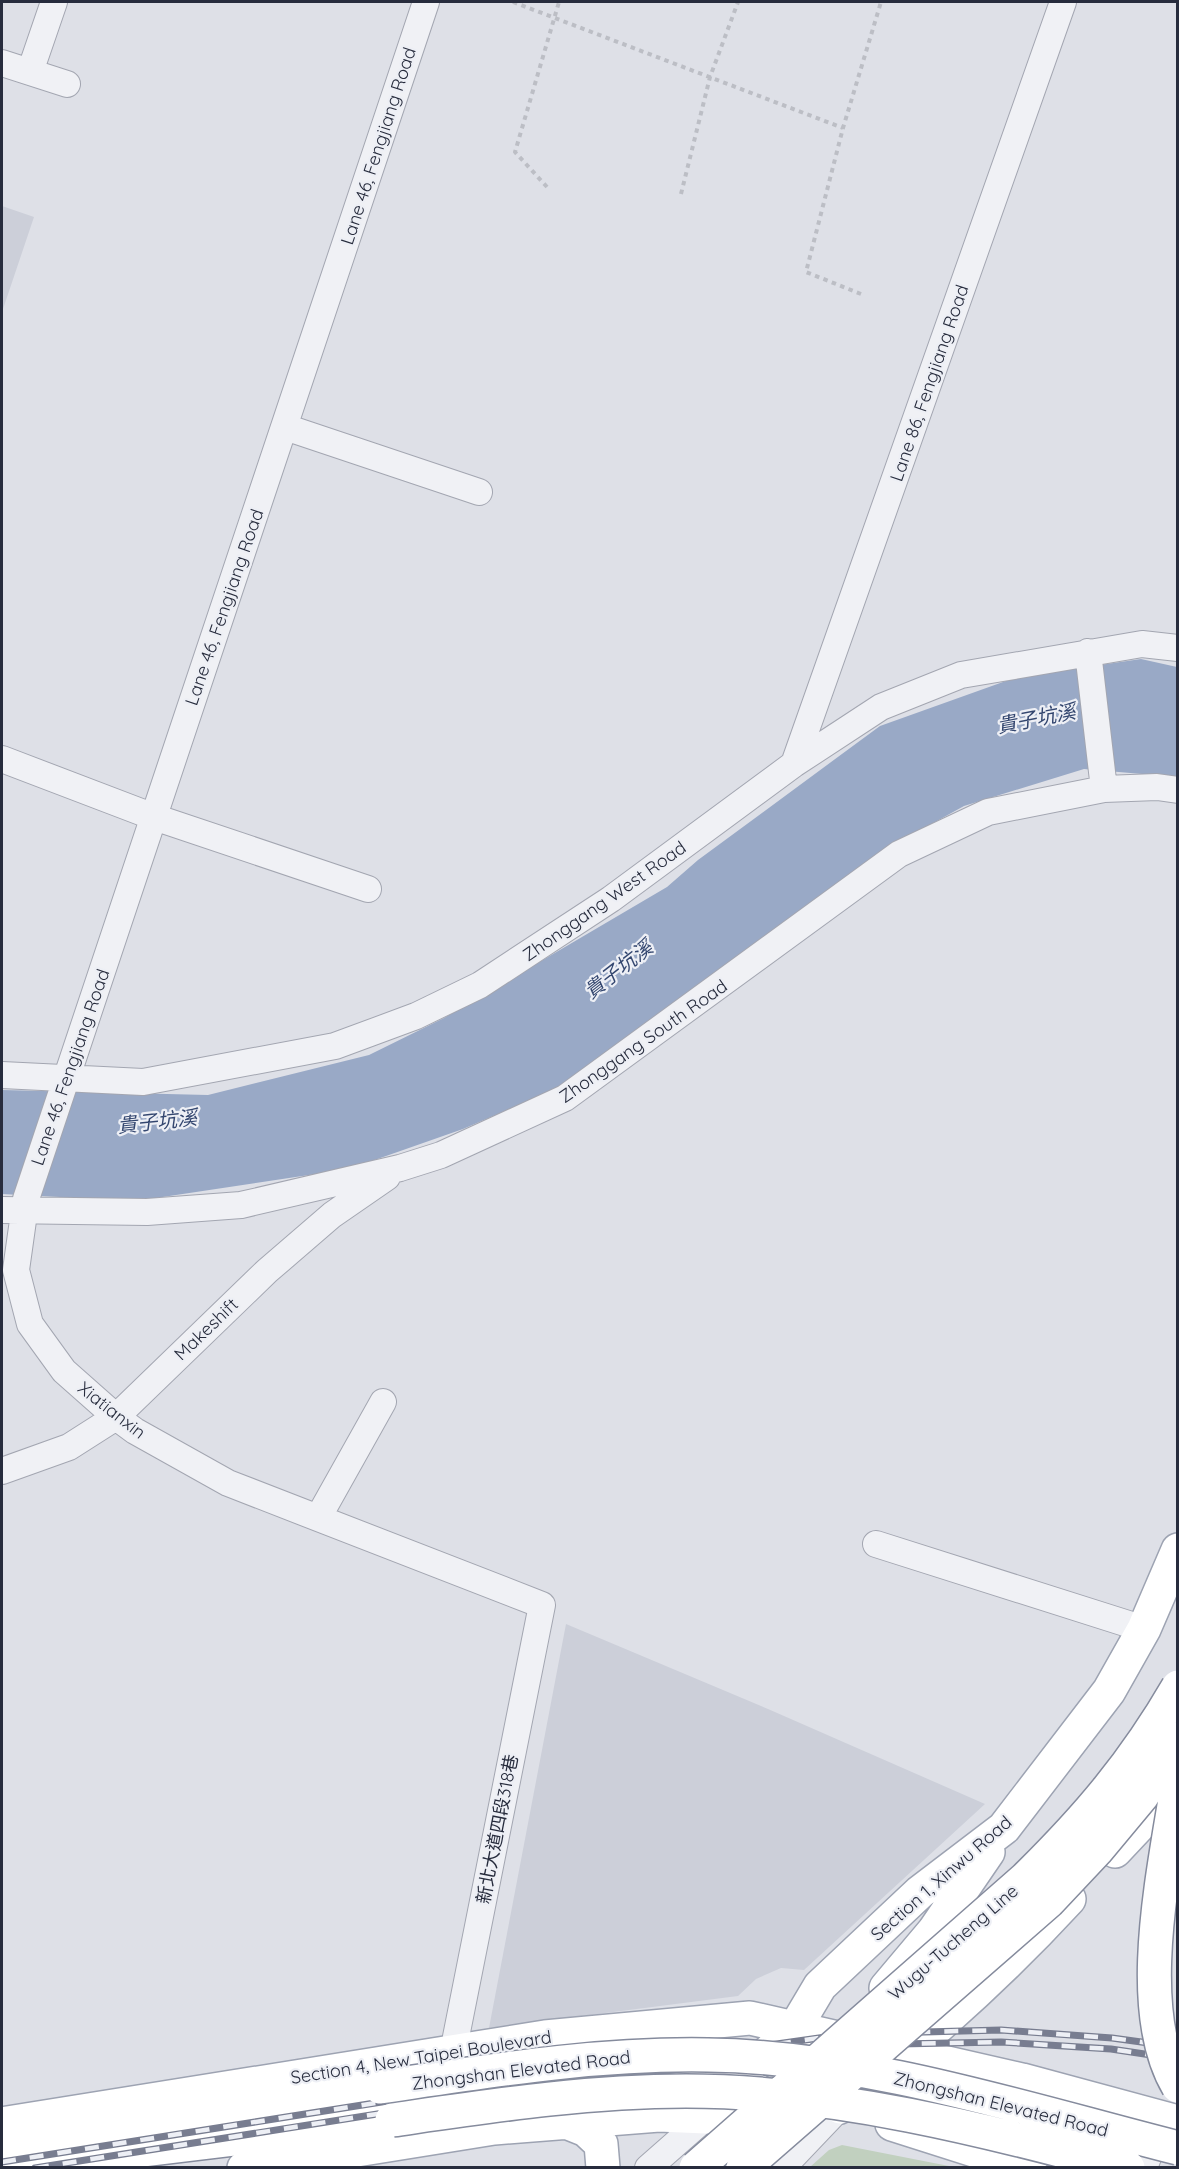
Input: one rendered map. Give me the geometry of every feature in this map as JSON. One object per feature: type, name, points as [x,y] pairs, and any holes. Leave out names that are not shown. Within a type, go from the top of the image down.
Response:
[{"type":"main road","name":"Section 1, Xinwu Road","points":[[706,2117],[739,2079],[795,2028],[820,1986],[920,1892],[1004,1828],[1109,1691],[1144,1629],[1178,1550]]},
{"type":"main road","name":"Wugu-Tucheng Line","points":[[696,2168],[1042,1863],[1075,1830],[1118,1780],[1154,1728],[1178,1687]]},
{"type":"main road","name":"Wugu-Tucheng Line","points":[[743,2168],[1048,1901],[1097,1850],[1142,1796],[1178,1738]]},
{"type":"main road","points":[[244,2168],[494,2128],[659,2115],[706,2117],[840,2107],[907,2056],[1030,1942],[1178,1783]]},
{"type":"main road","points":[[1172,2125],[1178,2084],[1161,2047],[1154,1961],[1178,1783]]},
{"type":"main road","points":[[739,2079],[841,2040],[934,1931],[1004,1828]]},
{"type":"main road","name":"Section 4, New Taipei Boulevard","points":[[2,2124],[565,2034],[750,2018],[907,2056],[1022,2080],[1172,2125]]},
{"type":"main road","points":[[840,2107],[841,2040]]},
{"type":"main road","name":"Zhongshan Elevated Road","points":[[2,2142],[555,2062],[624,2056],[710,2055],[801,2063],[892,2077],[1178,2148]]},
{"type":"main road","points":[[2,2165],[206,2137],[490,2090],[606,2074],[639,2072],[739,2079],[795,2092],[1030,2168]]},
{"type":"main road","points":[[2,2165],[380,2087]]},
{"type":"main road","name":"Zhongshan Elevated Road","points":[[153,2168],[392,2120],[548,2099],[621,2092],[687,2091],[765,2095],[886,2110],[1128,2168]]},
{"type":"main road","points":[[2,2165],[392,2120]]},
{"type":"main road","points":[[566,2122],[585,2130],[601,2144],[603,2168]]},
{"type":"street","points":[[30,72],[54,2]]},
{"type":"street","name":"Lane 46, Fengjiang Road","points":[[16,1207],[65,1083],[426,2]]},
{"type":"street","name":"Lane 86, Fengjiang Road","points":[[794,764],[1063,2]]},
{"type":"street","points":[[2,63],[67,84]]},
{"type":"street","points":[[285,427],[479,492]]},
{"type":"street","name":"Zhonggang West Road","points":[[2,1075],[65,1083],[143,1082],[335,1046],[416,1016],[480,985],[611,899],[794,764],[881,706],[961,675],[1088,658],[1142,644],[1178,648]]},
{"type":"street","points":[[1088,658],[1102,781]]},
{"type":"street","points":[[2,759],[154,817],[368,890]]},
{"type":"street","name":"Zhonggang South Road","points":[[16,1207],[147,1212],[241,1205],[400,1168],[441,1155],[565,1098],[899,854],[988,812],[1102,781],[1178,790]]},
{"type":"street","name":"Makeshift","points":[[2,1471],[69,1447],[116,1417],[267,1271],[332,1215],[400,1168]]},
{"type":"street","name":"Xiatianxin","points":[[16,1207],[16,1270],[30,1324],[64,1371],[116,1417],[135,1431],[228,1483],[542,1605]]},
{"type":"street","points":[[318,1518],[383,1402]]},
{"type":"street","points":[[876,1545],[1144,1629]]},
{"type":"street","name":"新北大道四段318巷","points":[[453,2052],[488,1836],[542,1605]]},
{"type":"street","points":[[782,2168],[840,2107]]},
{"type":"street","points":[[648,2168],[706,2117]]},
{"type":"street","points":[[1123,2168],[1172,2125]]},
{"type":"street","points":[[1144,2168],[1172,2125]]},
{"type":"path","points":[[513,2],[843,128]]},
{"type":"path","points":[[547,187],[514,152],[559,2]]},
{"type":"path","points":[[681,194],[710,77],[738,2]]},
{"type":"path","points":[[861,294],[806,272],[843,128],[881,2]]},
{"type":"shaded area","points":[[2,206],[34,217],[2,312]]},
{"type":"shaded area","points":[[566,1624],[985,1804],[804,1970],[781,1968],[756,1979],[738,1996],[489,2028]]},
{"type":"green space","points":[[842,2145],[954,2167],[810,2167],[829,2150]]},
{"type":"water","name":"貴子坑溪","points":[[1141,659],[1177,667],[1177,777],[1084,769],[964,806],[879,853],[560,1087],[463,1129],[349,1169],[136,1201],[2,1194],[2,1090],[208,1095],[369,1055],[444,1018],[667,887],[698,860],[880,726],[1017,677]]},
{"type":"railway","points":[[2,2162],[489,2085],[847,2034],[1001,2030],[1112,2038],[1178,2047]]},
{"type":"railway","points":[[35,2168],[491,2096],[848,2045],[1001,2042],[1111,2049],[1178,2059]]}]
